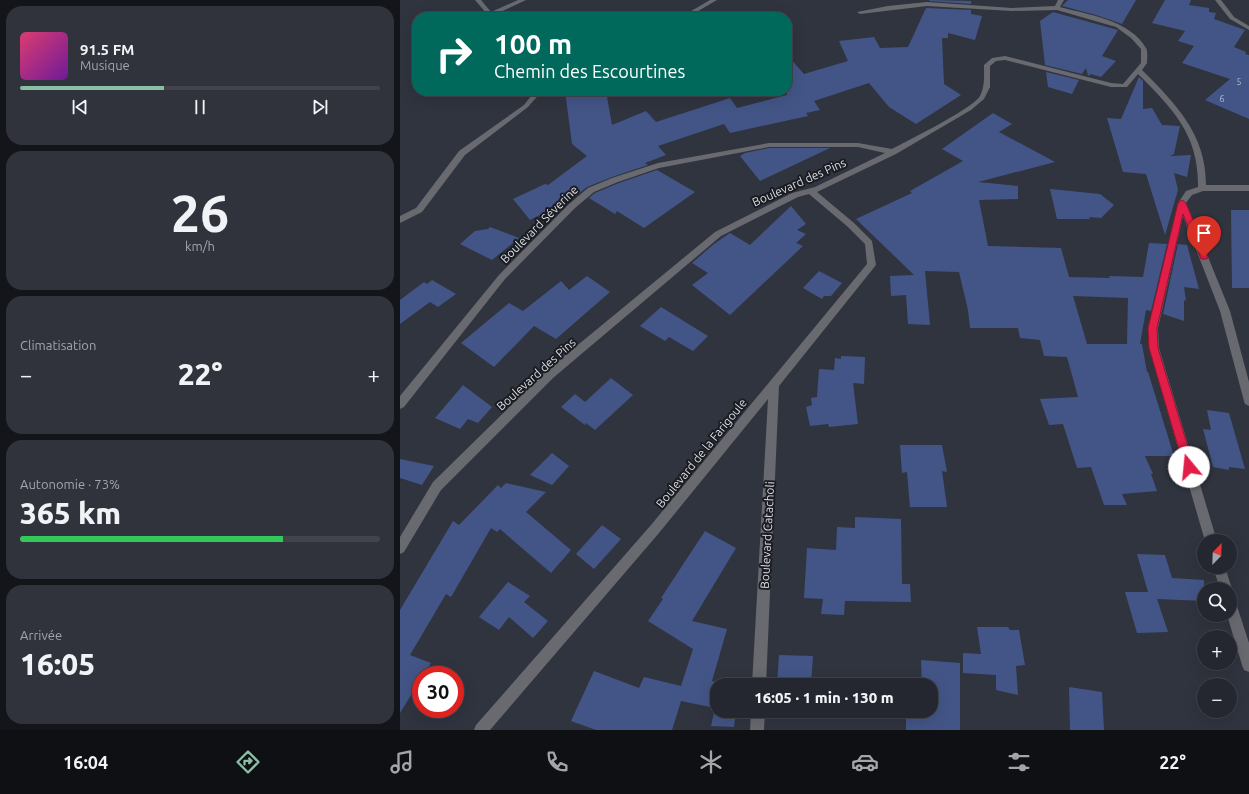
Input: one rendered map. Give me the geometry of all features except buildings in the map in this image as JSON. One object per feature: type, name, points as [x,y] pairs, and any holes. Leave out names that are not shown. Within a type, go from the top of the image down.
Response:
[{"type":"street","points":[[478,0],[486,12]]},
{"type":"street","points":[[497,12],[523,0]]},
{"type":"street","points":[[693,12],[714,0]]},
{"type":"street","points":[[1057,8],[1061,0]]},
{"type":"street","points":[[860,12],[934,4],[1036,11],[1057,8],[1118,26],[1133,37],[1144,49],[1144,63],[1138,70],[1166,97],[1186,123],[1198,148],[1203,178],[1202,188]]},
{"type":"street","name":"Boulevard des Pins","points":[[400,548],[437,486],[549,375],[718,234],[795,195],[818,189],[893,152],[969,109],[982,98],[987,87],[987,65],[994,59],[1005,58],[1023,61],[1111,85],[1125,86],[1138,70]]},
{"type":"street","points":[[400,220],[419,210],[462,153],[526,106],[535,96]]},
{"type":"street","name":"Boulevard Séverine","points":[[400,404],[502,277],[572,206],[591,190],[615,180],[658,166],[769,145],[858,145],[893,152]]},
{"type":"street","points":[[1209,534],[1154,348],[1153,328],[1182,203],[1189,193],[1202,188],[1249,188]]},
{"type":"street","name":"Boulevard de la Farigoule","points":[[481,730],[655,529],[872,265],[869,243],[811,191]]},
{"type":"street","points":[[1182,203],[1225,311],[1249,401]]},
{"type":"street","name":"Boulevard Catacholi","points":[[759,678],[774,384]]},
{"type":"street","points":[[1236,622],[1249,665]]},
{"type":"street","points":[[757,730],[758,718]]},
{"type":"lane","points":[[1218,0],[1232,18],[1249,28]]},
{"type":"route","points":[[1189,467],[1154,348],[1153,328],[1182,203],[1204,257]]}]
